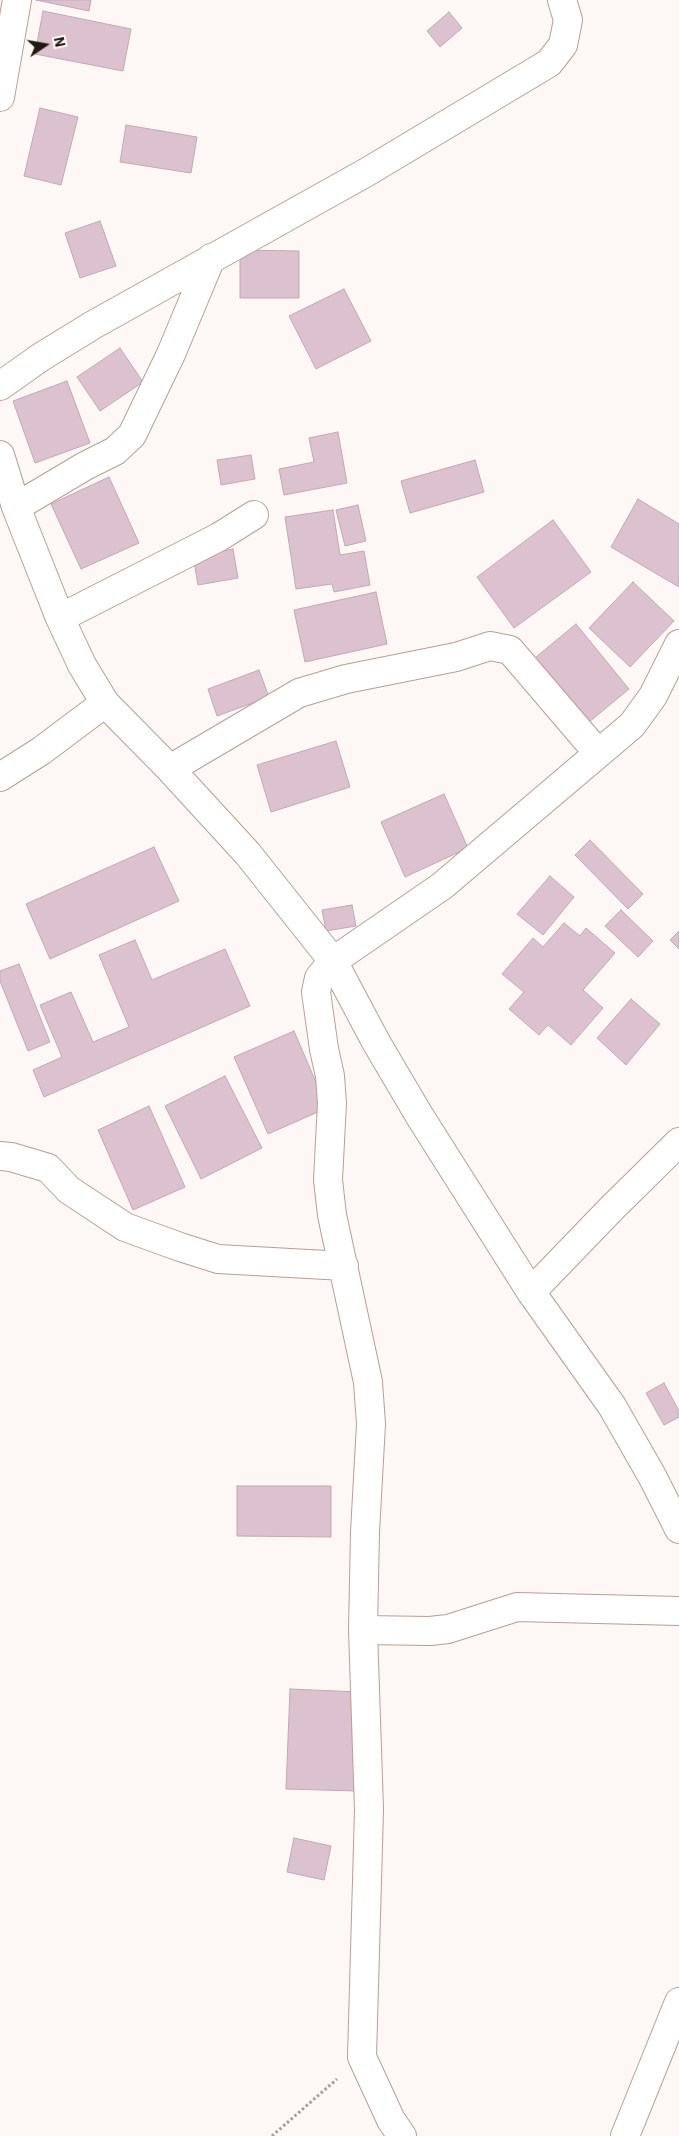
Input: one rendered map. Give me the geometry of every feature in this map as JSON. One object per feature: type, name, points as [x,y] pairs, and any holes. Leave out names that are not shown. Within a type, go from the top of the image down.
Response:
[{"type":"street","points":[[0,97],[17,0]]},
{"type":"street","points":[[0,386],[48,352],[211,258],[367,172],[549,64],[563,45],[568,20],[562,0]]},
{"type":"street","points":[[16,507],[114,451],[132,435],[171,354],[211,258]]},
{"type":"street","points":[[0,455],[16,507],[60,618],[82,665],[105,703],[170,769],[248,854],[333,961],[376,1042],[419,1115],[532,1292],[612,1406],[652,1476],[679,1529]]},
{"type":"street","points":[[60,618],[219,537],[254,515]]},
{"type":"street","points":[[402,2136],[391,2120],[362,2057],[369,1810],[363,1630],[364,1532],[371,1424],[368,1382],[332,1215],[328,1180],[331,1094],[316,992],[319,978],[333,961],[442,886],[632,725],[653,696],[679,644]]},
{"type":"street","points":[[170,769],[299,693],[346,679],[456,658],[490,646],[510,650],[598,754]]},
{"type":"street","points":[[0,777],[40,752],[105,703]]},
{"type":"street","points":[[532,1292],[611,1209],[679,1142]]},
{"type":"street","points":[[0,1156],[11,1157],[48,1168],[69,1190],[126,1227],[180,1247],[218,1259],[344,1266]]},
{"type":"street","points":[[363,1630],[430,1631],[448,1629],[516,1607],[679,1611]]},
{"type":"street","points":[[625,2136],[679,2002]]},
{"type":"path","points":[[272,2136],[362,2057]]},
{"type":"building","points":[[36,0],[91,0],[89,11]]},
{"type":"building","points":[[43,11],[131,29],[123,71],[35,54]]},
{"type":"building","points":[[449,12],[462,28],[440,47],[427,31]]},
{"type":"building","points":[[40,108],[78,117],[61,185],[24,176]]},
{"type":"building","points":[[126,125],[197,137],[191,173],[120,162]]},
{"type":"building","points":[[100,221],[116,266],[80,278],[65,233]]},
{"type":"building","points":[[240,250],[299,251],[299,298],[240,298]]},
{"type":"building","points":[[344,289],[371,341],[316,369],[289,316]]},
{"type":"building","points":[[120,348],[143,382],[100,411],[77,377]]},
{"type":"building","points":[[67,381],[90,443],[35,463],[13,401]]},
{"type":"building","points":[[338,432],[347,483],[284,495],[279,469],[314,462],[309,438]]},
{"type":"building","points":[[251,455],[255,479],[221,485],[217,460]]},
{"type":"building","points":[[475,460],[484,492],[410,513],[401,481]]},
{"type":"building","points":[[109,477],[139,543],[81,569],[51,504]]},
{"type":"building","points":[[638,499],[679,524],[679,587],[611,547]]},
{"type":"building","points":[[358,505],[366,541],[345,546],[336,510]]},
{"type":"building","points":[[333,510],[340,555],[364,551],[370,585],[334,592],[332,584],[296,589],[285,517]]},
{"type":"building","points":[[553,520],[591,572],[514,628],[477,577]]},
{"type":"building","points":[[233,549],[238,578],[198,585],[193,556]]},
{"type":"building","points":[[633,582],[674,621],[630,667],[589,628]]},
{"type":"building","points":[[376,592],[387,644],[305,662],[294,610]]},
{"type":"building","points":[[576,624],[629,689],[583,727],[530,662]]},
{"type":"building","points":[[259,670],[269,697],[217,716],[208,689]]},
{"type":"building","points":[[336,741],[350,787],[271,812],[257,765]]},
{"type":"building","points":[[444,794],[468,848],[405,877],[381,822]]},
{"type":"building","points":[[590,840],[643,894],[628,909],[575,855]]},
{"type":"building","points":[[154,847],[179,901],[50,959],[26,904]]},
{"type":"building","points":[[550,876],[574,897],[543,935],[517,914]]},
{"type":"building","points":[[352,905],[356,926],[326,931],[322,910]]},
{"type":"building","points":[[621,910],[653,941],[638,957],[605,926]]},
{"type":"building","points":[[564,923],[580,936],[586,928],[615,953],[583,990],[603,1008],[571,1045],[548,1025],[539,1035],[509,1009],[524,992],[502,974],[533,938],[543,947]]},
{"type":"building","points":[[679,931],[679,949],[670,940]]},
{"type":"building","points":[[135,940],[152,980],[225,949],[250,1006],[44,1097],[33,1070],[62,1057],[40,1005],[71,992],[93,1042],[129,1027],[99,955]]},
{"type":"building","points":[[19,964],[50,1042],[28,1051],[0,981],[0,971]]},
{"type":"building","points":[[631,999],[660,1024],[626,1065],[597,1038]]},
{"type":"building","points":[[294,1031],[327,1108],[268,1134],[234,1057]]},
{"type":"building","points":[[225,1076],[262,1148],[201,1179],[165,1106]]},
{"type":"building","points":[[149,1106],[185,1187],[133,1210],[98,1130]]},
{"type":"building","points":[[664,1383],[679,1411],[679,1417],[664,1425],[646,1393]]},
{"type":"building","points":[[237,1486],[331,1486],[331,1537],[237,1536]]},
{"type":"building","points":[[290,1689],[359,1692],[356,1791],[286,1789]]},
{"type":"building","points":[[294,1838],[331,1846],[324,1880],[287,1872]]}]
